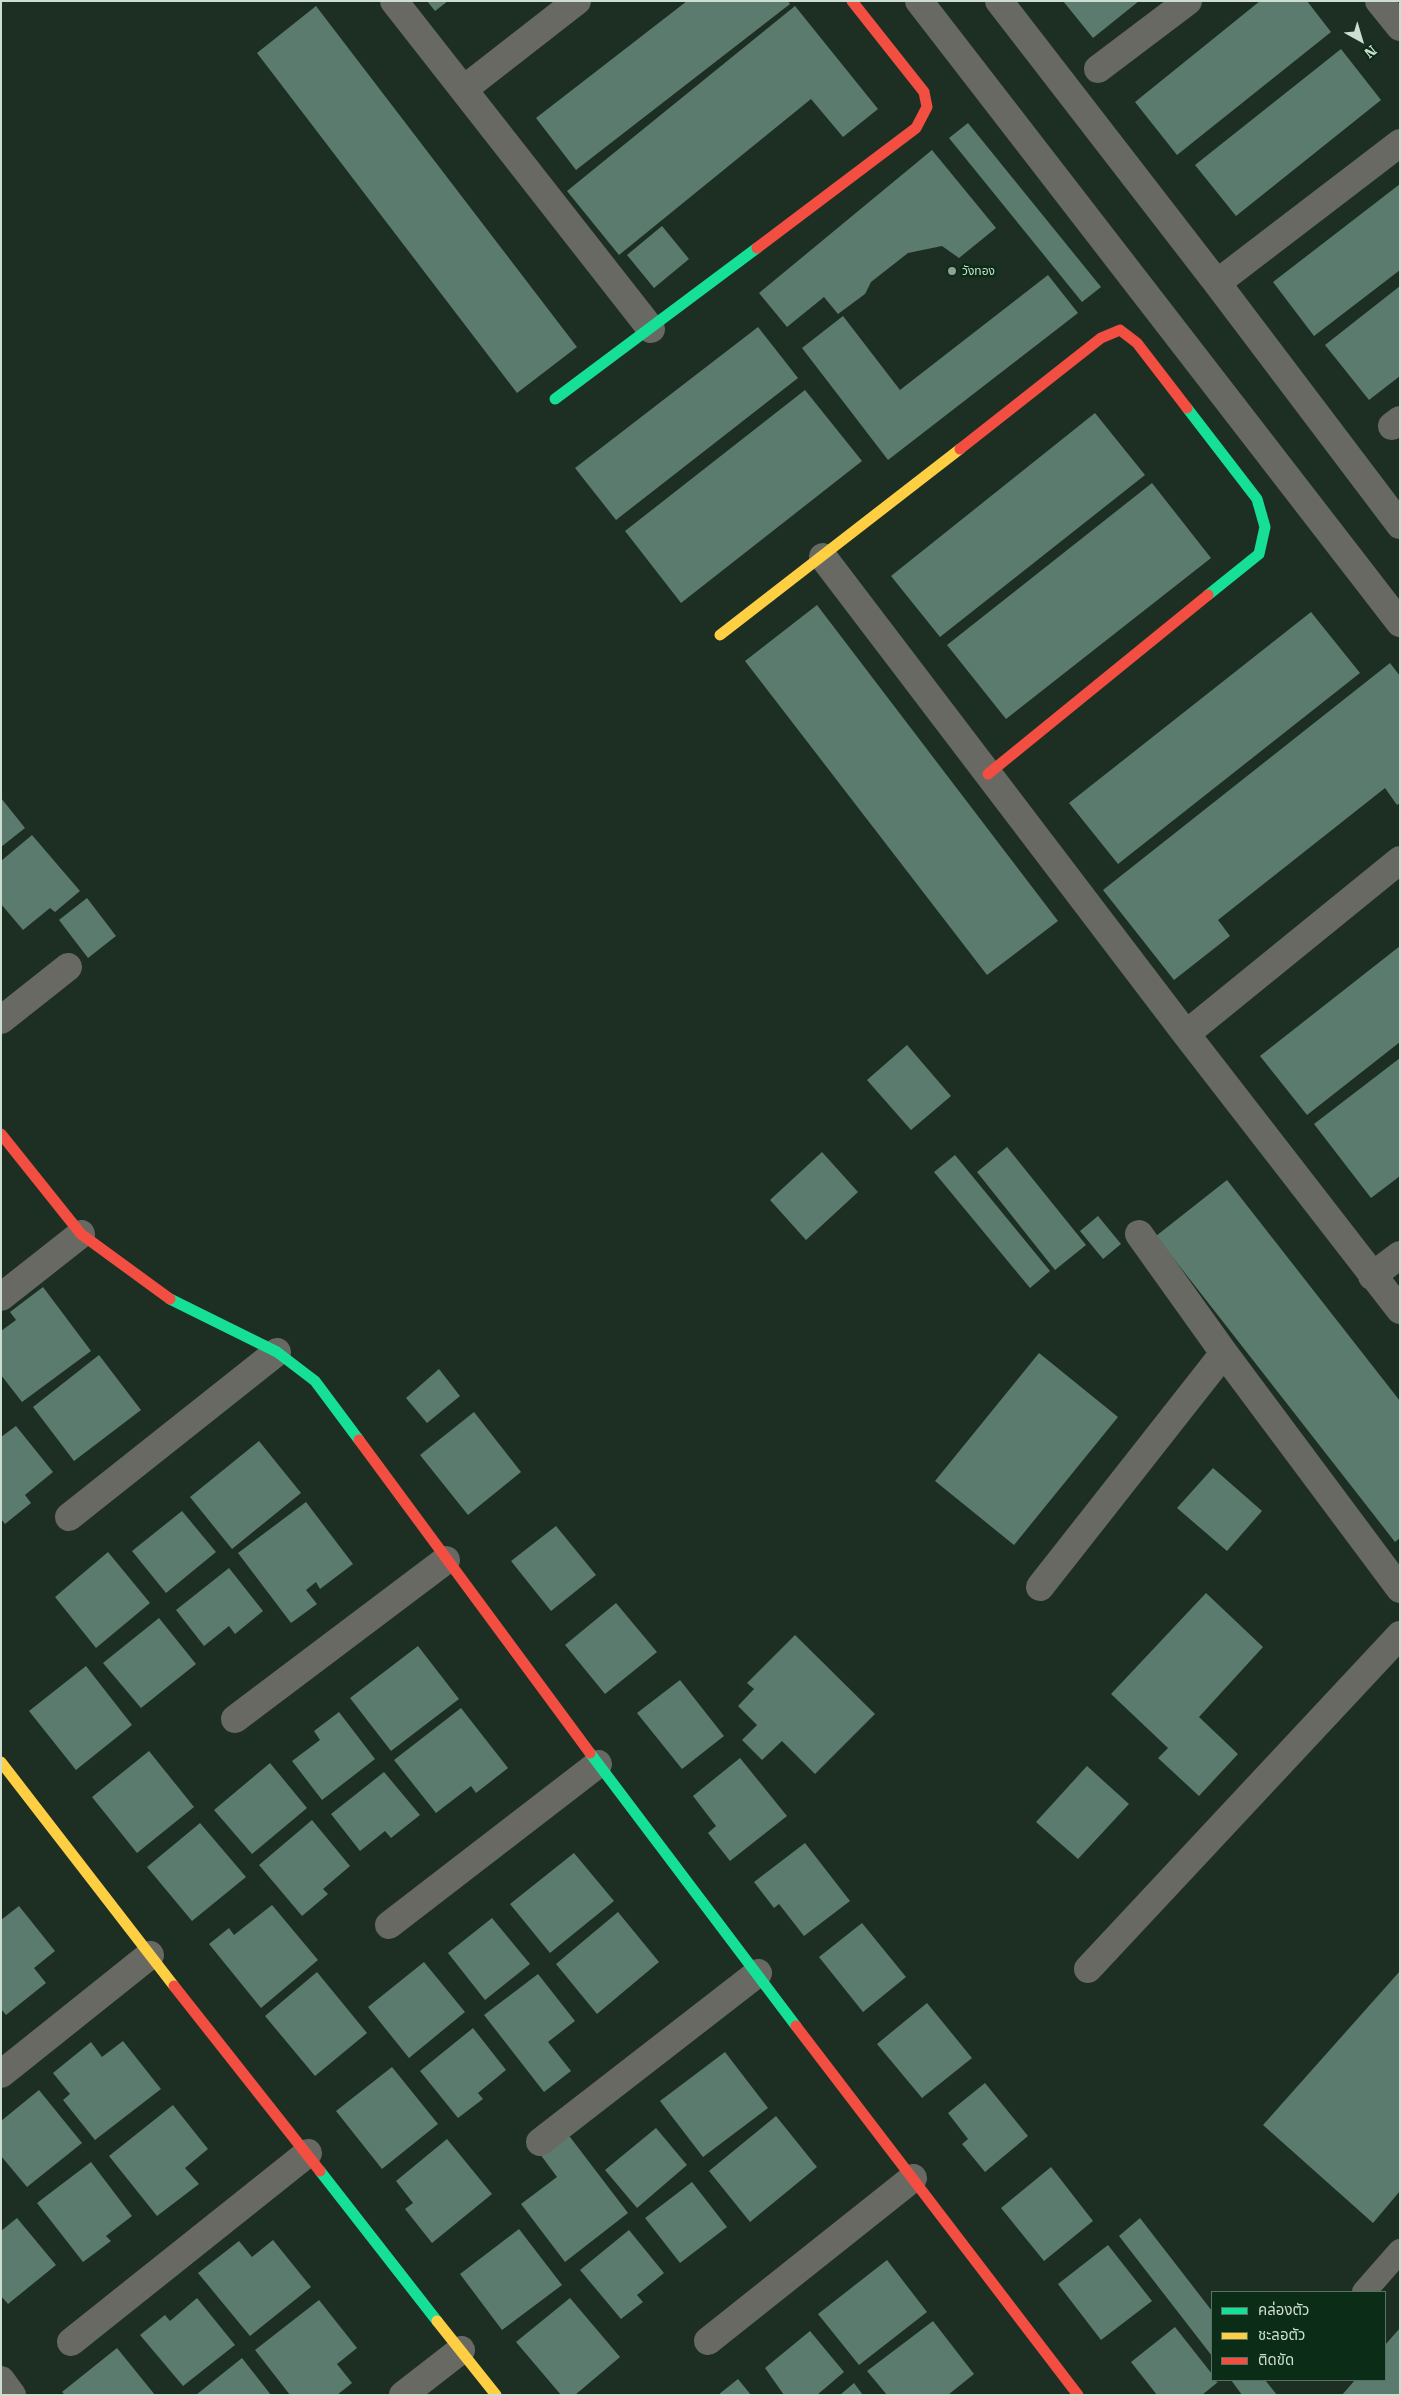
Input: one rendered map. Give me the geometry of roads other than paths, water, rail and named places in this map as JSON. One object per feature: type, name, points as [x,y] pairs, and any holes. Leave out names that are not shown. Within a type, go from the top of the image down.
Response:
[{"type":"street","points":[[394,1],[651,329]]},
{"type":"street","points":[[464,89],[577,1]]},
{"type":"street","points":[[555,399],[651,329],[916,128],[927,107],[924,92],[852,1]]},
{"type":"street","points":[[919,1],[1400,623]]},
{"type":"street","points":[[999,1],[1217,282],[1400,525]]},
{"type":"street","points":[[1098,69],[1188,1]]},
{"type":"street","points":[[1379,1],[1400,27]]},
{"type":"street","points":[[1217,282],[1400,143]]},
{"type":"street","points":[[720,635],[823,557],[1101,338],[1120,330],[1137,343],[1257,499],[1265,527],[1259,554],[988,774]]},
{"type":"street","points":[[823,557],[1186,1034],[1400,1310]]},
{"type":"street","points":[[1186,1034],[1400,860]]},
{"type":"street","points":[[1,1020],[68,967]]},
{"type":"street","points":[[1,1134],[81,1234],[171,1300],[276,1352],[315,1381],[598,1764],[913,2178],[1069,2392]]},
{"type":"street","points":[[1,1297],[81,1234]]},
{"type":"street","points":[[1139,1234],[1224,1353],[1400,1589]]},
{"type":"street","points":[[1372,1276],[1400,1255]]},
{"type":"street","points":[[69,1517],[276,1352]]},
{"type":"street","points":[[1040,1587],[1224,1353]]},
{"type":"street","points":[[235,1719],[446,1560]]},
{"type":"street","points":[[1088,1969],[1400,1635]]},
{"type":"street","points":[[1,1762],[150,1955],[308,2153],[496,2395]]},
{"type":"street","points":[[389,1925],[598,1764]]},
{"type":"street","points":[[1,2074],[150,1955]]},
{"type":"street","points":[[540,2142],[758,1973]]},
{"type":"street","points":[[71,2342],[308,2153]]},
{"type":"street","points":[[708,2341],[913,2178]]},
{"type":"street","points":[[403,2395],[461,2350]]},
{"type":"street","points":[[1,2380],[12,2395]]},
{"type":"lane","points":[[1365,2291],[1400,2251]]},
{"type":"place","name":"วังทอง","points":[[952,271]]}]
